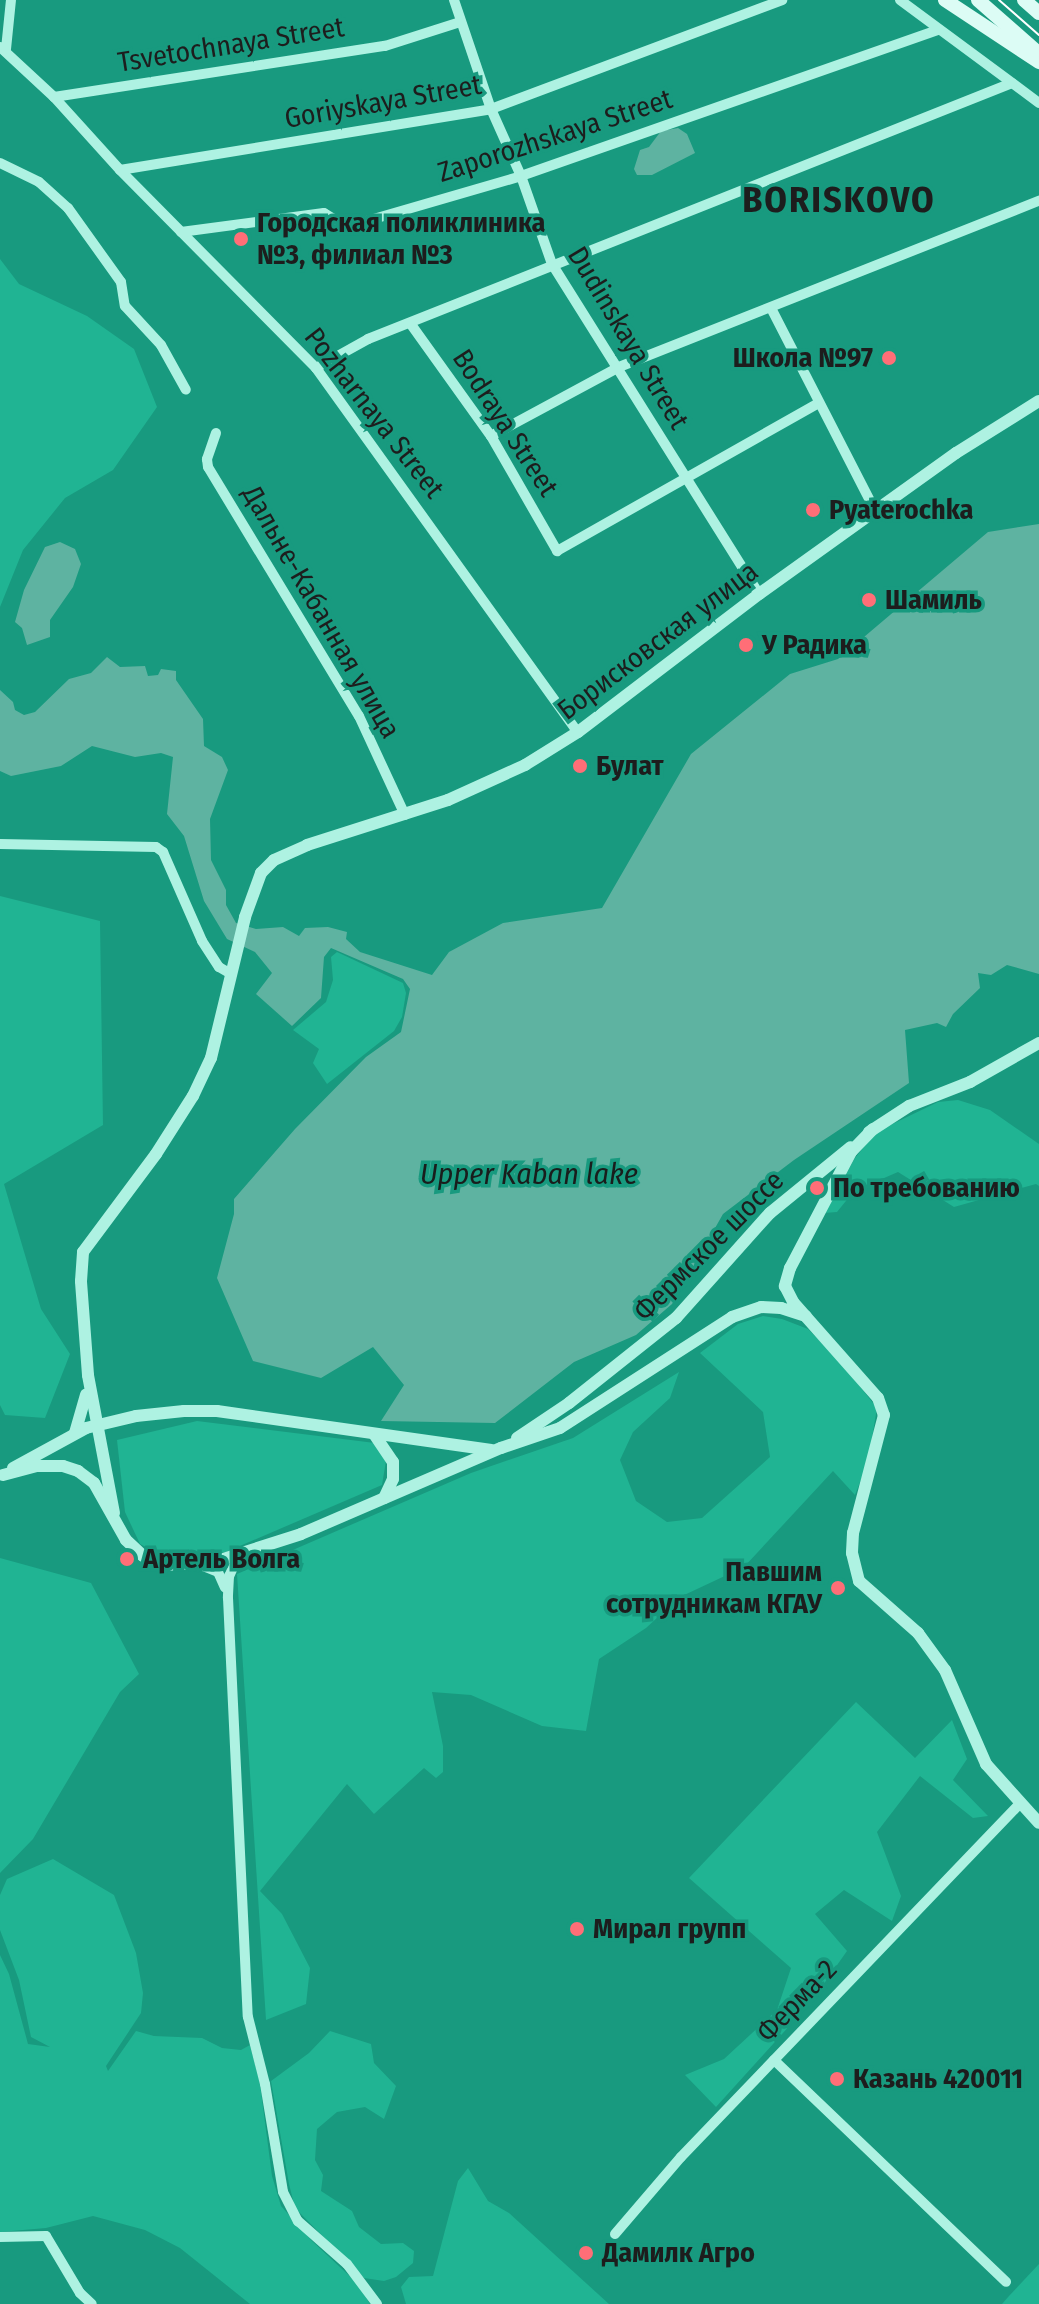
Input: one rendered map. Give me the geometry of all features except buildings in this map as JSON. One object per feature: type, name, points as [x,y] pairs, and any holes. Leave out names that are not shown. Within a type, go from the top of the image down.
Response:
[{"type":"main road","points":[[945,0],[1039,62]]},
{"type":"main road","points":[[978,0],[1039,54]]},
{"type":"main road","points":[[1024,0],[1039,13]]},
{"type":"street","points":[[3,48],[11,0]]},
{"type":"street","name":"Dudinskaya Street","points":[[454,0],[491,109],[521,176],[552,264],[759,594]]},
{"type":"street","name":"Goriyskaya Street","points":[[120,170],[491,109],[782,0]]},
{"type":"street","points":[[900,0],[1039,103]]},
{"type":"street","name":"Tsvetochnaya Street","points":[[54,97],[385,46],[460,22]]},
{"type":"street","name":"Zaporozhskaya Street","points":[[181,232],[324,213],[346,227],[521,176],[939,30]]},
{"type":"street","name":"Pozharnaya Street","points":[[3,48],[316,368],[578,732]]},
{"type":"street","points":[[316,368],[368,339],[1012,83]]},
{"type":"street","points":[[0,163],[39,182],[68,208],[121,282],[125,306],[161,345],[186,390]]},
{"type":"street","points":[[491,436],[619,367],[1039,201]]},
{"type":"street","points":[[771,308],[876,512]]},
{"type":"street","name":"Bodraya Street","points":[[410,323],[491,436],[557,551],[683,477]]},
{"type":"street","name":"Борисковская улица","points":[[231,974],[254,886],[274,860],[307,845],[448,800],[525,765],[578,732],[759,594],[956,453],[1039,401]]},
{"type":"street","points":[[683,477],[819,403]]},
{"type":"street","name":"Дальне-Кабанная улица","points":[[216,433],[207,459],[208,467],[359,716],[405,815]]},
{"type":"street","points":[[0,844],[156,847],[163,852],[202,941],[219,967],[231,974],[211,1058],[193,1096],[156,1154],[83,1252],[81,1281],[88,1375],[83,1414],[75,1433]]},
{"type":"street","name":"Фермское шоссе","points":[[1,1476],[75,1433],[95,1425],[159,1413],[217,1411],[498,1449],[569,1403],[676,1318],[770,1213],[873,1129],[909,1106],[1013,1060],[1039,1043]]},
{"type":"street","points":[[873,1129],[851,1152],[790,1268],[785,1286],[806,1316],[878,1398],[884,1415],[853,1533],[852,1553],[859,1581],[918,1633],[945,1670],[986,1764],[1039,1823]]},
{"type":"street","name":"Фермское шоссе","points":[[1,1476],[36,1466],[70,1468],[94,1483],[114,1513],[126,1540],[143,1556],[165,1565],[199,1565],[301,1534],[498,1449],[581,1418],[732,1317],[761,1307],[781,1308],[806,1316]]},
{"type":"street","name":"Фермское шоссе","points":[[88,1375],[114,1513]]},
{"type":"street","points":[[374,1434],[393,1462],[393,1479],[384,1498]]},
{"type":"street","points":[[239,1554],[231,1567],[228,1598],[248,2017],[265,2084],[283,2192],[298,2221],[347,2264],[377,2304]]},
{"type":"street","points":[[199,1565],[222,1577],[228,1598]]},
{"type":"street","name":"Ферма-2","points":[[615,2234],[681,2157],[1020,1804]]},
{"type":"street","points":[[774,2060],[1006,2282]]},
{"type":"street","points":[[0,2237],[46,2236],[80,2293],[92,2304]]},
{"type":"green space","points":[[0,259],[19,284],[87,316],[134,349],[157,407],[113,470],[65,498],[23,550],[0,607]]},
{"type":"green space","points":[[0,896],[100,921],[103,1125],[4,1184],[41,1309],[70,1354],[45,1418],[5,1415],[0,1405]]},
{"type":"green space","points":[[337,952],[403,983],[406,993],[402,1017],[394,1031],[327,1084],[313,1063],[319,1049],[293,1030],[326,1002],[333,980],[331,957]]},
{"type":"green space","points":[[958,1100],[990,1110],[1039,1144],[1039,1186],[1036,1184],[954,1207],[898,1172],[854,1191],[837,1212],[824,1213],[855,1158],[876,1132],[938,1102]]},
{"type":"green space","points":[[763,1316],[808,1329],[838,1359],[877,1408],[868,1462],[855,1495],[833,1471],[744,1567],[680,1597],[646,1628],[599,1659],[586,1731],[542,1726],[471,1695],[432,1692],[443,1746],[443,1772],[436,1778],[424,1768],[374,1814],[347,1784],[260,1891],[282,1914],[310,1968],[306,2004],[266,2020],[237,1574],[471,1473],[573,1438],[679,1372],[670,1398],[633,1432],[620,1460],[636,1501],[667,1522],[702,1518],[770,1457],[763,1412],[700,1353],[738,1324]]},
{"type":"green space","points":[[197,1421],[375,1443],[386,1461],[382,1485],[226,1552],[168,1558],[140,1544],[125,1512],[117,1440]]},
{"type":"green space","points":[[0,1558],[91,1583],[139,1674],[120,1692],[33,1839],[0,1873]]},
{"type":"green space","points":[[856,1702],[915,1758],[952,1720],[967,1759],[953,1780],[988,1816],[973,1818],[920,1776],[877,1832],[901,1896],[892,1921],[844,1890],[815,1914],[847,1951],[811,2002],[716,2107],[685,2075],[724,2059],[777,2010],[791,1968],[689,1878]]},
{"type":"green space","points":[[53,1859],[114,1895],[136,1953],[143,1993],[141,2013],[106,2066],[108,2071],[136,2031],[154,2036],[202,2038],[222,2048],[241,2050],[250,2045],[260,2084],[272,2176],[281,2206],[312,2241],[356,2282],[370,2304],[250,2304],[180,2248],[145,2230],[93,2216],[46,2228],[0,2232],[0,1955],[9,1974],[28,2044],[50,2047],[31,2037],[19,1980],[0,1930],[0,1895],[7,1879]]},
{"type":"green space","points":[[330,2031],[371,2044],[374,2063],[396,2086],[384,2119],[365,2107],[337,2112],[317,2129],[315,2160],[323,2175],[321,2191],[352,2211],[359,2227],[381,2244],[403,2243],[414,2251],[413,2263],[396,2277],[384,2281],[364,2278],[295,2208],[289,2184],[271,2081],[309,2053]]},
{"type":"green space","points":[[468,2168],[488,2201],[509,2213],[609,2304],[406,2304],[401,2287],[409,2277],[433,2276],[458,2181]]},
{"type":"green space","points":[[1039,2264],[1039,2304],[1002,2304],[1009,2296]]},
{"type":"water","points":[[678,128],[687,134],[695,153],[652,175],[637,175],[634,169],[640,150],[649,147],[661,131]]},
{"type":"water","name":"Upper Kaban lake","points":[[1039,524],[1039,974],[1007,965],[991,975],[978,973],[980,988],[953,1014],[946,1027],[937,1023],[905,1030],[909,1083],[794,1160],[723,1214],[672,1304],[636,1335],[574,1362],[495,1423],[381,1421],[404,1385],[373,1347],[321,1378],[253,1361],[217,1278],[234,1214],[234,1199],[295,1129],[366,1057],[401,1032],[410,989],[403,979],[331,948],[324,957],[321,998],[292,1026],[256,994],[272,973],[255,952],[227,939],[204,901],[184,836],[167,814],[173,757],[161,753],[135,757],[92,746],[61,766],[11,776],[0,771],[0,690],[13,702],[15,710],[24,715],[35,712],[69,679],[91,673],[107,657],[120,667],[145,666],[148,676],[158,675],[161,669],[176,671],[176,680],[203,719],[204,746],[222,757],[228,770],[210,819],[211,860],[226,890],[226,905],[236,923],[256,929],[283,927],[299,936],[305,928],[328,927],[347,932],[346,939],[360,952],[432,975],[449,952],[503,923],[602,908],[691,754],[790,674],[838,659],[988,532]]},
{"type":"water","points":[[60,542],[75,549],[81,564],[73,587],[50,620],[50,637],[27,645],[22,628],[15,622],[24,590],[45,547]]},
{"type":"tram line","points":[[999,0],[1039,35]]},
{"type":"place","name":"Городская поликлиника №3, филиал №3","points":[[241,239]]},
{"type":"place","name":"Школа №97","points":[[889,358]]},
{"type":"place","name":"Pyaterochka","points":[[813,510]]},
{"type":"place","name":"Шамиль","points":[[869,600]]},
{"type":"place","name":"У Радика","points":[[746,645]]},
{"type":"place","name":"Булат","points":[[580,766]]},
{"type":"place","name":"По требованию","points":[[817,1188]]},
{"type":"place","name":"Артель Волга","points":[[127,1559]]},
{"type":"place","name":"Павшим сотрудникам КГАУ","points":[[838,1588]]},
{"type":"place","name":"Мирал групп","points":[[577,1929]]},
{"type":"place","name":"Казань 420011","points":[[837,2079]]},
{"type":"place","name":"Дамилк Агро","points":[[586,2253]]},
{"type":"district","name":"BORISKOVO","points":[[839,201]]}]
